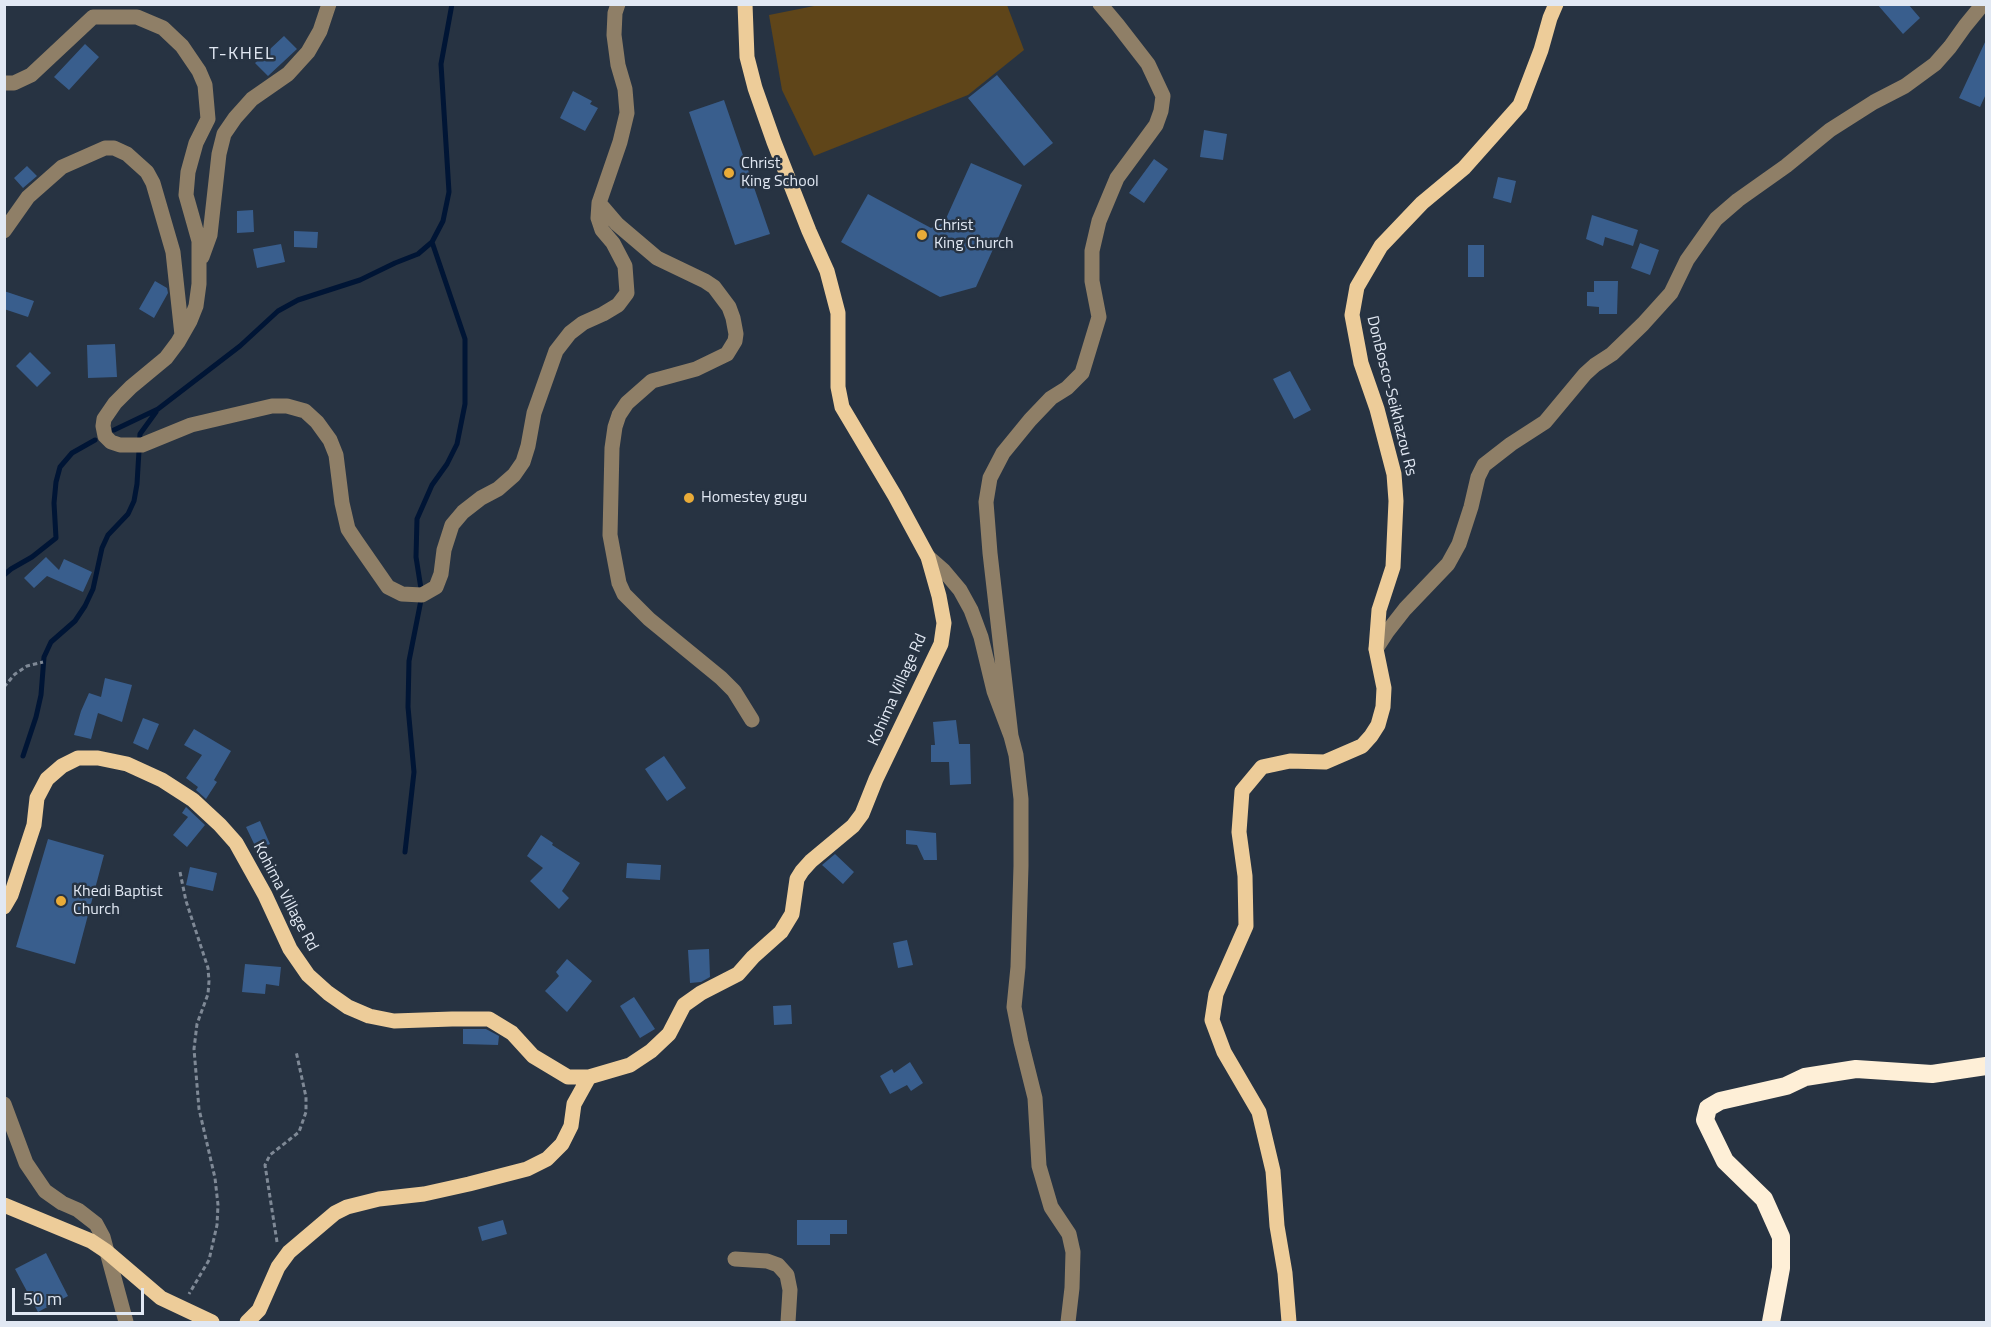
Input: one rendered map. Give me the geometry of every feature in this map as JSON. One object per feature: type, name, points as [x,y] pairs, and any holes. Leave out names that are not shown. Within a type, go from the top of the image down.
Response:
[{"type":"highway","points":[[1771,1323],[1781,1268],[1780,1237],[1764,1199],[1725,1161],[1705,1120],[1708,1108],[1720,1101],[1786,1086],[1805,1077],[1856,1069],[1932,1074],[1986,1066]]},
{"type":"main road","name":"Kohima Village Rd","points":[[4,907],[11,895],[34,825],[37,798],[47,779],[62,766],[78,758],[98,758],[127,765],[162,780],[193,800],[220,825],[236,843],[265,895],[290,949],[308,975],[328,993],[369,1016],[394,1021],[489,1019],[512,1033],[533,1056],[568,1077],[589,1077],[630,1065],[651,1051],[669,1034],[684,1005],[701,993],[738,974],[781,932],[792,914],[797,879],[802,871],[853,826],[862,814],[876,779],[941,644],[944,623],[928,556],[842,407],[838,387],[838,313],[827,271],[809,231],[755,88],[747,57],[745,4]]},
{"type":"main road","name":"DonBosco-Seikhazou Rs","points":[[1289,1323],[1286,1273],[1277,1226],[1273,1171],[1259,1112],[1224,1052],[1212,1020],[1216,994],[1246,926],[1245,876],[1239,832],[1242,791],[1262,766],[1290,761],[1325,762],[1362,746],[1378,725],[1383,707],[1384,688],[1377,649],[1379,610],[1393,567],[1396,501],[1394,474],[1377,409],[1361,363],[1352,315],[1357,287],[1381,246],[1422,203],[1464,168],[1520,105],[1556,4]]},
{"type":"main road","points":[[246,1323],[259,1310],[289,1252],[335,1213],[347,1207],[379,1199],[424,1194],[469,1184],[527,1169],[547,1159],[562,1144],[571,1126],[574,1104],[589,1077]]},
{"type":"main road","points":[[4,1206],[91,1241],[161,1298],[212,1323]]},
{"type":"street","points":[[199,263],[210,236],[219,154],[224,134],[252,99],[288,74],[308,52],[320,31],[330,4]]},
{"type":"street","points":[[4,83],[14,83],[31,75],[93,17],[137,17],[163,28],[182,46],[199,71],[205,85],[208,118],[196,143],[188,172],[186,195],[199,241],[199,284],[196,306],[182,335],[166,358],[131,387],[104,419],[105,436],[120,446],[134,445],[191,425],[272,406],[287,406],[304,411],[317,422],[330,440],[336,455],[348,529],[388,587],[402,594],[422,595],[435,587],[441,574],[444,550],[452,525],[463,512],[514,475],[523,462],[534,412],[556,351],[570,333],[583,323],[618,305],[627,293],[625,266],[602,230],[598,218],[599,203],[620,142],[627,113],[625,89],[618,65],[614,35],[615,13],[618,4]]},
{"type":"street","points":[[1011,736],[990,553],[986,502],[990,478],[1003,453],[1030,420],[1051,398],[1067,388],[1082,373],[1099,317],[1092,281],[1092,251],[1099,221],[1118,178],[1156,125],[1163,96],[1148,64],[1100,4]]},
{"type":"street","points":[[1377,649],[1405,609],[1448,564],[1459,544],[1478,477],[1484,465],[1545,422],[1595,365],[1612,354],[1652,316],[1671,293],[1687,260],[1716,219],[1830,130],[1874,102],[1905,86],[1935,64],[1983,4]]},
{"type":"street","points":[[4,231],[28,197],[62,167],[105,148],[114,148],[127,154],[139,163],[153,183],[172,252],[182,335]]},
{"type":"street","points":[[599,203],[617,224],[657,258],[714,287],[729,307],[733,318],[735,342],[727,354],[696,369],[652,381],[627,403],[620,415],[615,427],[612,448],[610,535],[624,594],[649,619],[721,678],[734,691],[752,720]]},
{"type":"street","points":[[928,556],[960,590],[971,610],[981,637],[994,691],[1016,755],[1021,800],[1021,866],[1018,967],[1014,1007],[1035,1098],[1040,1166],[1052,1207],[1069,1234],[1073,1252],[1073,1278],[1068,1323]]},
{"type":"street","points":[[4,1104],[26,1162],[45,1191],[62,1203],[78,1209],[96,1224],[103,1237],[126,1323]]},
{"type":"street","points":[[735,1259],[767,1261],[778,1265],[783,1270],[787,1275],[790,1290],[788,1323]]},
{"type":"path","points":[[4,687],[15,674],[27,666],[43,662]]},
{"type":"path","points":[[180,872],[186,901],[208,968],[208,994],[197,1024],[194,1049],[199,1109],[215,1178],[218,1205],[217,1225],[209,1260],[180,1308]]},
{"type":"path","points":[[282,1262],[265,1165],[270,1155],[299,1132],[306,1112],[306,1097],[296,1051]]},
{"type":"shaded area","points":[[824,4],[1007,5],[1024,50],[968,95],[814,156],[782,90],[769,15]]},
{"type":"building","points":[[1877,4],[1908,4],[1920,18],[1903,34]]},
{"type":"building","points":[[284,36],[297,49],[268,76],[255,63]]},
{"type":"building","points":[[1986,40],[1986,94],[1980,107],[1959,98]]},
{"type":"building","points":[[85,44],[99,57],[69,90],[54,77]]},
{"type":"building","points":[[997,75],[1053,143],[1024,166],[968,98]]},
{"type":"building","points":[[573,91],[592,101],[590,104],[598,108],[585,131],[560,118]]},
{"type":"building","name":"Christ King School","points":[[724,100],[770,234],[735,245],[689,112]]},
{"type":"building","points":[[1204,130],[1227,134],[1223,160],[1200,157]]},
{"type":"building","points":[[1154,159],[1168,169],[1144,203],[1129,193]]},
{"type":"building","name":"Christ King Church","points":[[971,163],[1022,185],[976,287],[940,297],[841,242],[868,194],[931,228],[944,223]]},
{"type":"building","points":[[27,166],[37,176],[23,188],[14,178]]},
{"type":"building","points":[[1498,177],[1516,181],[1511,203],[1493,198]]},
{"type":"building","points":[[253,210],[254,232],[237,233],[237,211]]},
{"type":"building","points":[[1592,215],[1638,230],[1633,246],[1605,237],[1603,246],[1586,239]]},
{"type":"building","points":[[294,231],[318,232],[317,248],[294,247]]},
{"type":"building","points":[[1640,243],[1659,250],[1650,275],[1631,268]]},
{"type":"building","points":[[281,244],[285,262],[257,268],[253,249]]},
{"type":"building","points":[[1468,245],[1484,245],[1484,277],[1468,277]]},
{"type":"building","points":[[155,281],[167,288],[168,293],[154,318],[139,309]]},
{"type":"building","points":[[1594,281],[1618,281],[1617,314],[1599,314],[1599,307],[1587,306],[1587,292],[1594,292]]},
{"type":"building","points":[[4,291],[34,301],[28,317],[4,309]]},
{"type":"building","points":[[115,344],[117,377],[88,378],[87,345]]},
{"type":"building","points":[[30,352],[51,373],[37,387],[16,366]]},
{"type":"building","points":[[1290,371],[1311,410],[1294,419],[1273,379]]},
{"type":"building","points":[[46,557],[59,570],[64,559],[92,572],[83,592],[47,576],[34,588],[24,578]]},
{"type":"building","points":[[105,678],[132,685],[122,722],[98,713],[91,739],[74,735],[89,693],[101,697]]},
{"type":"building","points":[[143,718],[159,724],[148,750],[133,743]]},
{"type":"building","points":[[956,720],[959,744],[970,744],[971,784],[950,785],[949,762],[931,762],[931,745],[935,745],[933,722]]},
{"type":"building","points":[[194,729],[231,751],[214,780],[217,782],[206,799],[196,790],[198,787],[186,778],[202,755],[184,745]]},
{"type":"building","points":[[664,756],[686,788],[667,801],[645,769]]},
{"type":"building","points":[[186,807],[205,825],[187,847],[173,835],[188,817],[182,813]]},
{"type":"building","points":[[260,821],[270,844],[257,850],[246,827]]},
{"type":"building","points":[[906,830],[936,833],[937,860],[924,860],[917,845],[906,844]]},
{"type":"building","points":[[541,835],[580,863],[562,891],[569,898],[559,909],[530,881],[543,868],[527,856]]},
{"type":"building","name":"Khedi Baptist Church","points":[[48,839],[104,855],[75,964],[16,947]]},
{"type":"building","points":[[835,854],[854,872],[843,884],[822,865]]},
{"type":"building","points":[[627,863],[661,865],[660,880],[626,878]]},
{"type":"building","points":[[190,867],[217,873],[213,891],[186,885]]},
{"type":"building","points":[[907,940],[913,965],[898,968],[893,943]]},
{"type":"building","points":[[709,949],[710,977],[701,982],[690,983],[688,950]]},
{"type":"building","points":[[567,959],[592,981],[567,1012],[545,991],[559,976],[556,972]]},
{"type":"building","points":[[245,964],[281,967],[279,986],[266,984],[265,994],[242,992]]},
{"type":"building","points":[[634,997],[655,1029],[640,1038],[620,1006]]},
{"type":"building","points":[[791,1005],[792,1024],[774,1025],[773,1006]]},
{"type":"building","points":[[463,1029],[486,1029],[499,1036],[498,1045],[463,1044]]},
{"type":"building","points":[[910,1062],[923,1083],[911,1091],[907,1085],[890,1094],[880,1076],[892,1069],[894,1073]]},
{"type":"building","points":[[503,1220],[507,1234],[482,1241],[478,1227]]},
{"type":"building","points":[[797,1220],[847,1220],[847,1234],[830,1234],[830,1245],[797,1245]]},
{"type":"building","points":[[46,1253],[68,1296],[38,1312],[15,1269]]},
{"type":"waterway","points":[[114,430],[158,409],[240,346],[278,311],[298,300],[360,280],[418,254],[432,242],[443,221],[449,192],[441,64],[452,4]]},
{"type":"waterway","points":[[405,852],[414,772],[408,707],[409,661],[422,595],[416,557],[417,519],[432,485],[447,464],[457,444],[465,404],[465,339],[432,242]]},
{"type":"waterway","points":[[23,756],[41,695],[44,657],[51,642],[75,621],[85,606],[93,589],[102,548],[108,535],[128,514],[134,501],[140,434],[156,412]]},
{"type":"waterway","points":[[4,575],[56,538],[54,503],[60,467],[72,453],[95,440]]},
{"type":"place","name":"Christ King School","points":[[729,173]]},
{"type":"place","name":"Christ King Church","points":[[922,235]]},
{"type":"place","name":"Homestey gugu","points":[[689,498]]},
{"type":"place","name":"Khedi Baptist Church","points":[[61,901]]},
{"type":"district","name":"T-KHEL","points":[[242,55]]}]
